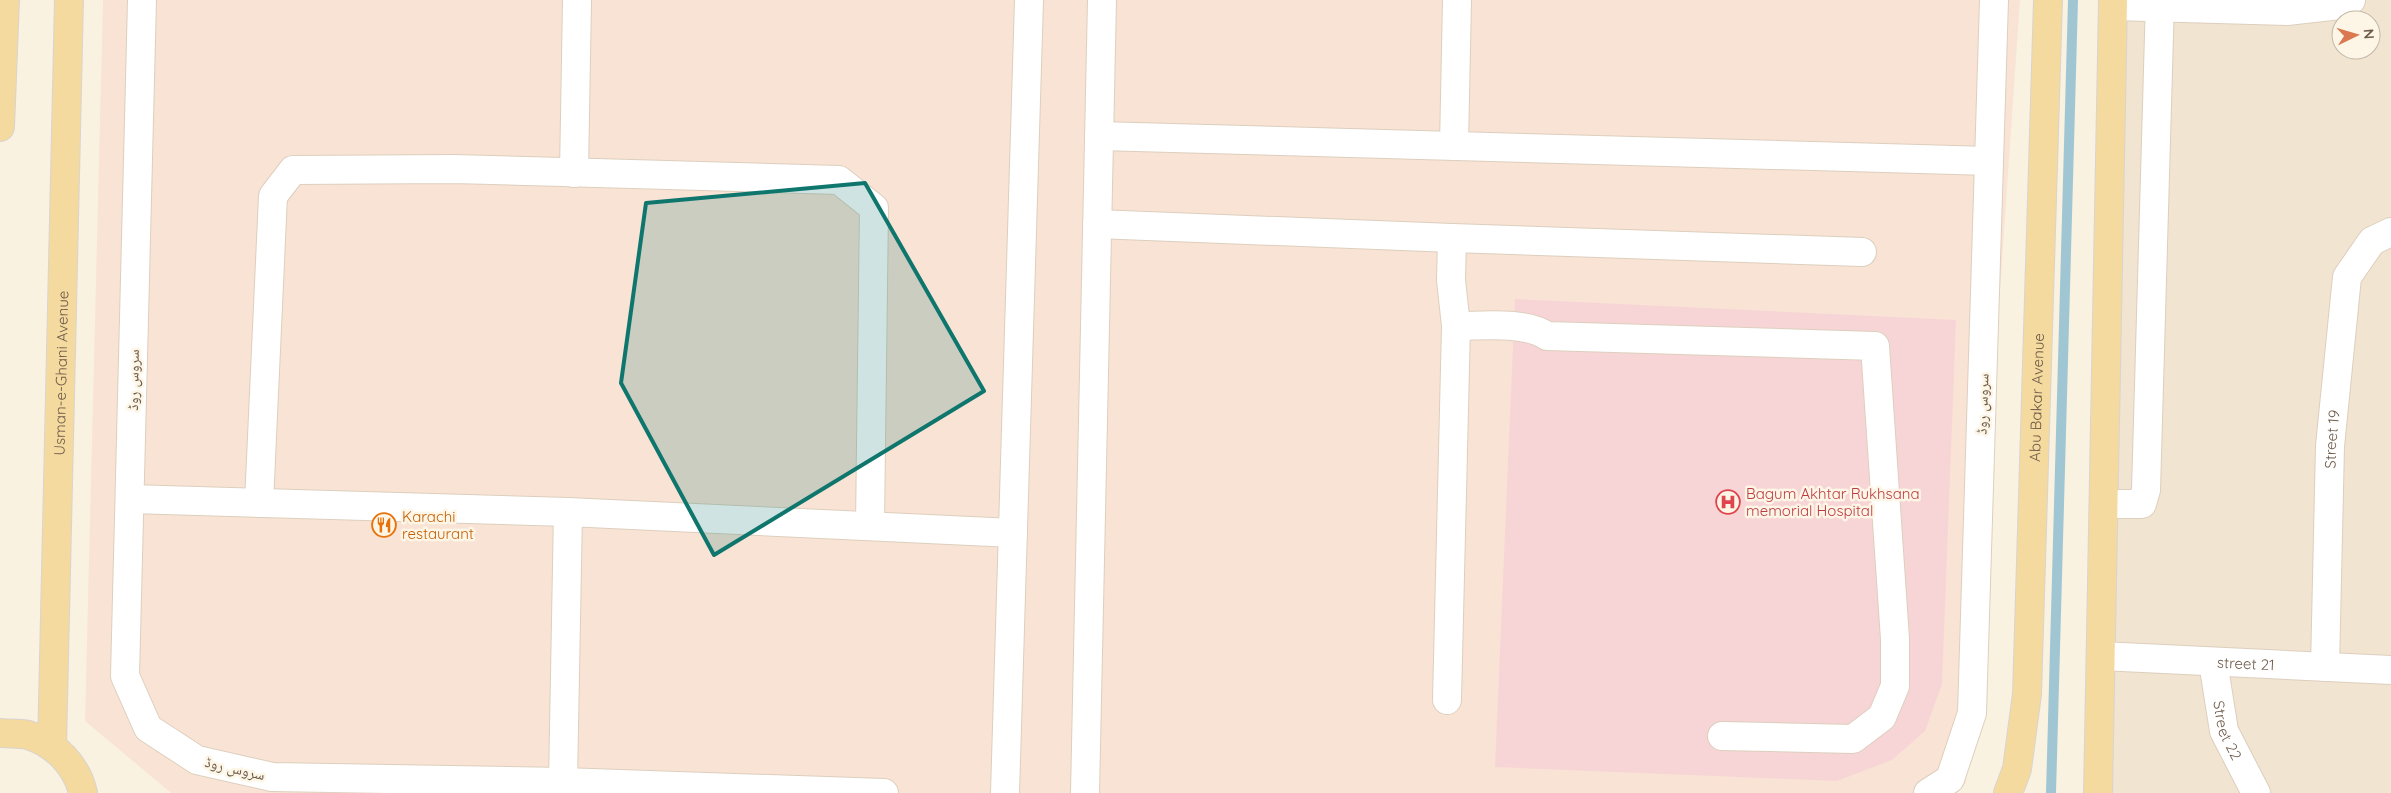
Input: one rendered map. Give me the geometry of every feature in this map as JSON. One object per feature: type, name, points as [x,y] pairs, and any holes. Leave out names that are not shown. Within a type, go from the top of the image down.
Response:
[{"type":"main road","points":[[0,127],[5,0]]},
{"type":"main road","name":"Usman-e-Ghani Avenue","points":[[52,747],[69,0]]},
{"type":"main road","name":"Abu Bakar Avenue","points":[[2008,793],[2017,769],[2027,694],[2048,0]]},
{"type":"main road","points":[[2098,793],[2113,3]]},
{"type":"main road","points":[[0,734],[28,735],[52,747],[69,762],[80,782],[83,793]]},
{"type":"street","name":"سروس روڈ","points":[[142,0],[125,676],[148,728],[197,760],[272,777],[563,782],[884,793]]},
{"type":"street","points":[[574,173],[577,0]]},
{"type":"street","points":[[1006,793],[1029,0]]},
{"type":"street","points":[[1085,793],[1102,0]]},
{"type":"street","points":[[1454,146],[1456,0]]},
{"type":"street","name":"سروس روڈ","points":[[1928,793],[1950,779],[1972,713],[1994,0]]},
{"type":"street","points":[[2113,3],[2287,11],[2340,4],[2352,0]]},
{"type":"street","points":[[2104,504],[2142,504],[2146,490],[2160,4]]},
{"type":"street","points":[[1099,136],[1989,161]]},
{"type":"street","points":[[259,503],[273,196],[293,170],[454,170],[839,180],[874,208],[870,526]]},
{"type":"street","points":[[1097,224],[1862,252]]},
{"type":"street","name":"Street 19","points":[[2325,667],[2330,446],[2347,277],[2372,242],[2391,232]]},
{"type":"street","points":[[1447,700],[1456,326],[1451,280],[1452,238]]},
{"type":"street","points":[[1456,326],[1524,327],[1537,329],[1547,336],[1876,346],[1895,639],[1895,686],[1882,718],[1852,739],[1722,736]]},
{"type":"street","points":[[130,499],[568,512],[1013,533]]},
{"type":"street","points":[[563,782],[568,512]]},
{"type":"street","name":"street 21","points":[[2101,656],[2391,670]]},
{"type":"street","name":"Street 22","points":[[2213,662],[2224,731],[2256,793]]},
{"type":"highlighted area","points":[[865,183],[984,391],[714,555],[621,383],[646,203]]},
{"type":"shaded area","points":[[103,0],[2020,0],[1966,783],[1954,793],[171,793],[85,721]]},
{"type":"shaded area","points":[[2118,0],[2391,0],[2391,793],[2100,793]]},
{"type":"shaded area","name":"Bagum Akhtar Rukhsana memorial Hospital","points":[[1515,299],[1956,320],[1942,684],[1925,731],[1892,760],[1837,781],[1495,767]]},
{"type":"waterway","points":[[2051,793],[2073,0]]},
{"type":"place","name":"Bagum Akhtar Rukhsana memorial Hospital","points":[[1728,502]]},
{"type":"place","name":"Karachi restaurant","points":[[384,525]]}]
